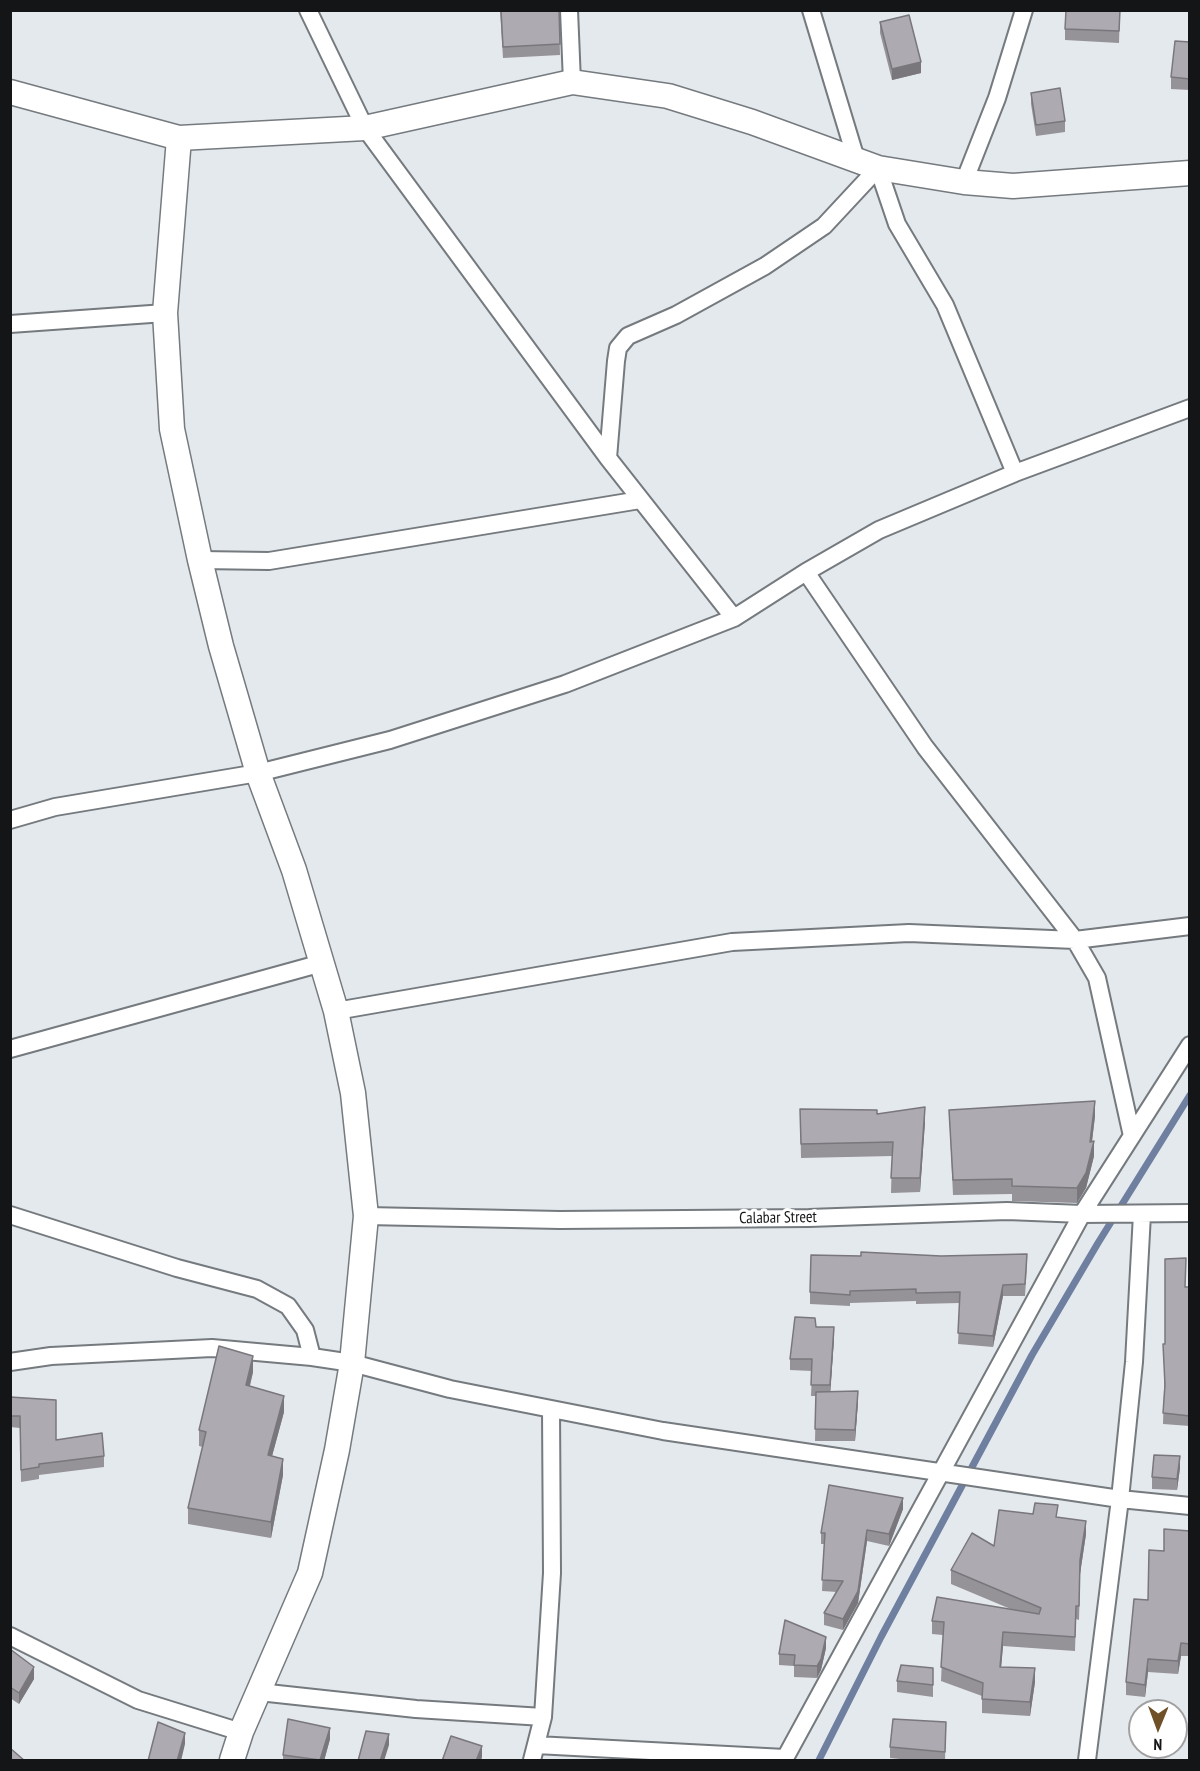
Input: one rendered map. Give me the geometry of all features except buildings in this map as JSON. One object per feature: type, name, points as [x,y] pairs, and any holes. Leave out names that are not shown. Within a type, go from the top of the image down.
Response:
[{"type":"street","points":[[308,10],[365,128],[640,501],[734,618]]},
{"type":"street","points":[[569,10],[572,82]]},
{"type":"street","points":[[811,10],[867,164],[897,224],[945,305],[1016,473]]},
{"type":"street","points":[[964,182],[997,98],[1024,10]]},
{"type":"street","points":[[10,92],[179,138],[365,128],[572,82],[668,96],[752,122],[867,164],[964,182],[1013,186],[1190,173]]},
{"type":"street","points":[[179,138],[165,313],[172,429],[221,646],[258,773],[294,870],[336,1011],[353,1093],[366,1216],[352,1363],[337,1450],[310,1573],[241,1732],[232,1761]]},
{"type":"street","points":[[608,458],[615,361],[618,348],[628,336],[676,315],[765,266],[824,226],[867,164]]},
{"type":"street","points":[[10,324],[165,313]]},
{"type":"street","points":[[10,820],[55,807],[258,773],[390,740],[554,687],[734,618],[806,572],[879,530],[1016,473],[1190,408]]},
{"type":"street","points":[[200,560],[269,561],[640,501]]},
{"type":"street","points":[[806,572],[926,747],[1075,940],[1097,978],[1132,1136]]},
{"type":"street","points":[[336,1011],[732,942],[909,933],[1075,940],[1190,926]]},
{"type":"street","points":[[10,1049],[322,963]]},
{"type":"street","points":[[551,1409],[552,1573],[543,1716],[534,1753],[785,1759],[947,1473],[1132,1136],[1190,1045]]},
{"type":"street","name":"Calabar Street","points":[[366,1216],[560,1220],[809,1218],[1007,1211],[1089,1214],[1190,1213]]},
{"type":"street","points":[[1088,1761],[1134,1362],[1142,1214]]},
{"type":"street","points":[[10,1215],[177,1268],[257,1289],[288,1306],[305,1330],[312,1357]]},
{"type":"street","points":[[10,1362],[51,1356],[212,1348],[312,1357],[352,1363],[450,1389],[663,1431],[1120,1499],[1190,1506]]},
{"type":"street","points":[[10,1636],[138,1700],[241,1732]]},
{"type":"street","points":[[259,1692],[416,1709],[543,1716]]},
{"type":"waterway","points":[[819,1760],[881,1637],[1032,1355],[1190,1095]]}]
